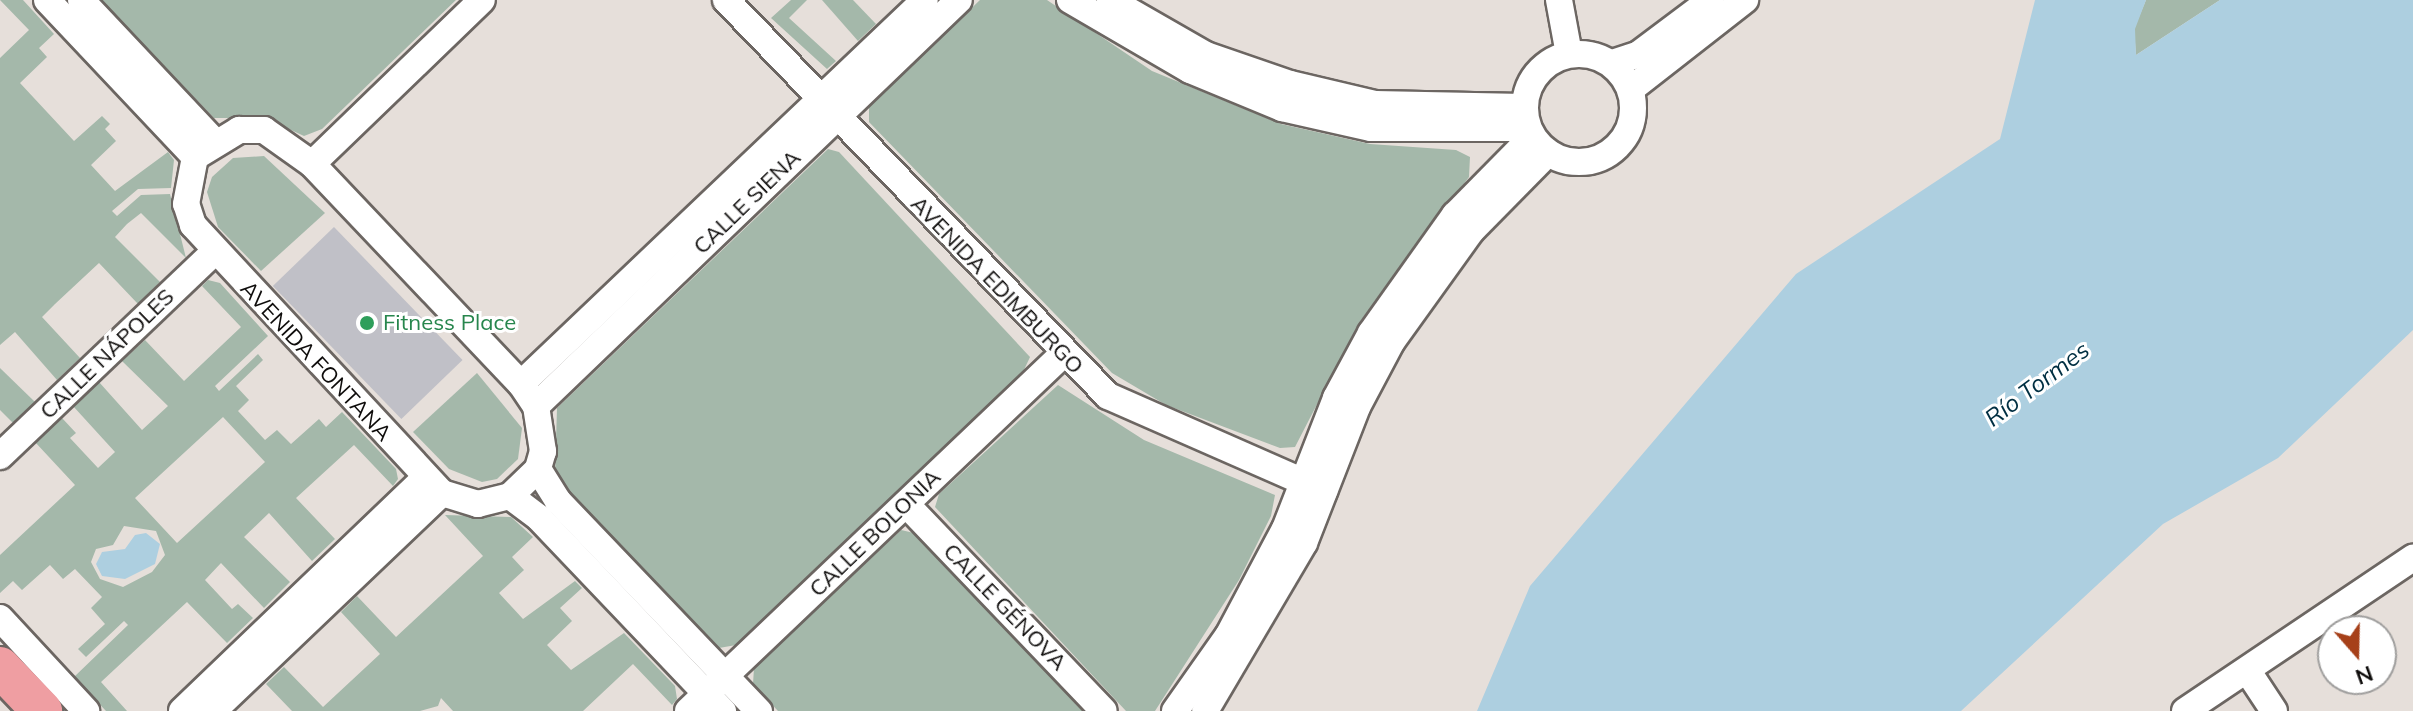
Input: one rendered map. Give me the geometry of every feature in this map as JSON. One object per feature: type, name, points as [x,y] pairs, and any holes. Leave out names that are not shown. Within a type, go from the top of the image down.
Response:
[{"type":"main road","points":[[0,667],[42,711]]},
{"type":"main road","points":[[0,704],[7,711]]},
{"type":"street","points":[[47,0],[204,148]]},
{"type":"street","points":[[81,0],[204,148]]},
{"type":"street","points":[[312,164],[482,0]]},
{"type":"street","name":"AVENIDA EDIMBURGO","points":[[726,0],[1062,355],[1108,396],[1144,416],[1314,487]]},
{"type":"street","name":"CALLE SIENA","points":[[828,109],[925,0]]},
{"type":"street","name":"CALLE SIENA","points":[[529,395],[828,109],[959,0]]},
{"type":"street","points":[[1070,0],[1190,70],[1282,108],[1371,128],[1533,132]]},
{"type":"street","points":[[1110,0],[1206,55],[1290,84],[1375,104],[1533,132],[1572,163],[1611,153],[1628,134],[1635,113],[1631,89],[1612,63]]},
{"type":"street","points":[[1559,0],[1569,54]]},
{"type":"street","points":[[1175,711],[1228,636],[1314,487],[1392,341],[1471,231],[1533,132],[1530,83],[1547,64],[1569,54],[1612,63],[1639,54],[1711,0]]},
{"type":"street","points":[[1631,89],[1745,0]]},
{"type":"street","points":[[204,148],[239,130],[264,130],[312,164],[529,395],[543,428],[538,469],[558,501],[759,711]]},
{"type":"street","points":[[1468,132],[1480,143],[1489,178]]},
{"type":"street","points":[[1205,711],[1274,601],[1314,487],[1336,398],[1371,333],[1427,250],[1533,132]]},
{"type":"street","name":"AVENIDA FONTANA","points":[[204,148],[186,204],[214,252],[434,485]]},
{"type":"street","name":"CALLE NÁPOLES","points":[[0,456],[214,252]]},
{"type":"street","name":"CALLE BOLONIA","points":[[706,705],[725,675],[1062,355]]},
{"type":"street","points":[[434,485],[478,504],[510,496],[538,469]]},
{"type":"street","points":[[182,711],[434,485]]},
{"type":"street","points":[[213,711],[434,485]]},
{"type":"street","points":[[510,496],[539,518],[706,705]]},
{"type":"street","name":"CALLE GÉNOVA","points":[[906,504],[1104,711]]},
{"type":"street","points":[[2185,711],[2411,563]]},
{"type":"street","points":[[0,618],[86,711]]},
{"type":"street","points":[[2247,670],[2274,711]]},
{"type":"green space","points":[[0,0],[23,0],[54,34],[39,48],[47,57],[20,83],[74,141],[102,116],[110,124],[105,129],[116,141],[91,165],[115,191],[168,152],[174,160],[171,188],[138,189],[112,211],[117,216],[141,195],[170,194],[186,258],[141,213],[127,224],[115,237],[160,282],[138,304],[99,263],[55,304],[42,317],[80,358],[57,380],[15,332],[0,345],[0,58],[29,30]]},
{"type":"green space","points":[[101,0],[456,0],[322,129],[304,136],[265,118],[214,118]]},
{"type":"green space","points":[[791,0],[807,0],[789,18],[836,61],[827,69],[771,18]]},
{"type":"green space","points":[[822,0],[853,0],[876,24],[858,41]]},
{"type":"green space","points":[[980,0],[1047,0],[1152,71],[1281,124],[1370,144],[1456,150],[1470,157],[1469,177],[1359,323],[1295,447],[1280,448],[1166,405],[1112,373],[869,122],[869,107]]},
{"type":"green space","points":[[2146,0],[2220,0],[2136,55],[2134,29]]},
{"type":"green space","points":[[828,149],[839,152],[1030,357],[1023,372],[736,645],[719,648],[562,485],[555,473],[557,408]]},
{"type":"green space","points":[[264,156],[325,213],[261,271],[218,227],[207,192],[212,177],[233,158]]},
{"type":"green space","points":[[208,280],[220,283],[268,336],[215,386],[219,391],[258,354],[263,360],[236,386],[249,400],[238,411],[265,440],[277,430],[291,444],[319,419],[326,427],[342,412],[396,469],[398,479],[393,486],[354,445],[296,498],[335,539],[312,561],[269,513],[244,537],[290,582],[264,608],[221,563],[205,580],[232,609],[238,604],[253,618],[227,643],[187,602],[101,682],[127,711],[106,711],[74,677],[128,625],[124,621],[86,657],[78,649],[105,624],[91,608],[102,597],[75,569],[63,579],[50,565],[22,590],[13,581],[0,593],[0,555],[75,485],[35,442],[62,418],[76,433],[70,438],[98,468],[115,452],[73,406],[99,382],[142,430],[168,406],[122,361],[145,340],[184,381],[241,327],[202,286]],"holes":[[[223,417],[265,462],[177,543],[135,498]],[[124,526],[156,531],[165,555],[152,572],[123,587],[100,579],[91,562],[96,549],[113,545]]]},
{"type":"green space","points":[[0,368],[35,402],[13,423],[0,410]]},
{"type":"green space","points":[[477,373],[522,428],[518,459],[497,479],[482,482],[449,469],[413,432]]},
{"type":"green space","points":[[1058,385],[1144,440],[1275,495],[1271,516],[1239,580],[1155,711],[1126,711],[935,507],[939,494]]},
{"type":"green space","points":[[445,515],[511,517],[533,537],[512,557],[524,570],[499,593],[523,619],[575,581],[582,588],[560,608],[572,621],[547,645],[571,670],[624,633],[675,686],[677,699],[672,705],[633,664],[583,711],[453,711],[441,698],[438,706],[420,711],[292,711],[266,684],[284,667],[323,707],[380,654],[341,612],[357,596],[396,637],[483,556]]},
{"type":"green space","points":[[901,530],[914,533],[1084,711],[778,711],[753,684],[754,668]]},
{"type":"water","name":"Río Tormes","points":[[2035,0],[2146,0],[2135,29],[2136,55],[2220,0],[2413,0],[2413,330],[2278,458],[2163,524],[1961,711],[1477,711],[1530,586],[1796,274],[2000,139]]},
{"type":"water","points":[[146,533],[160,544],[155,564],[125,579],[102,576],[96,564],[102,552],[125,549],[135,535]]},
{"type":"building","name":"Fitness Place","points":[[334,227],[463,360],[401,419],[273,286]]},
{"type":"place","name":"Fitness Place","points":[[367,323]]}]
